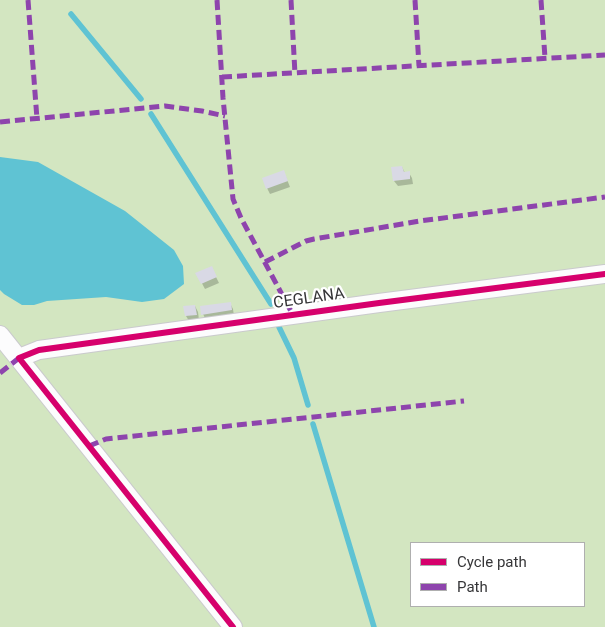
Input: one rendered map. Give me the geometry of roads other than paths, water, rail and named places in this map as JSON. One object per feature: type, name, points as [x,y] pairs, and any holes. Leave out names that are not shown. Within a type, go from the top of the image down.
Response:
[{"type":"street","name":"CEGLANA","points":[[19,358],[38,350],[605,274]]},
{"type":"street","points":[[0,335],[233,627]]},
{"type":"water","points":[[0,157],[38,162],[125,211],[174,250],[183,266],[184,284],[164,299],[142,302],[106,297],[47,301],[34,305],[22,305],[4,294],[0,290]]},
{"type":"waterway","points":[[71,14],[141,99]]},
{"type":"waterway","points":[[151,114],[271,304]]},
{"type":"waterway","points":[[279,327],[294,358],[308,405]]},
{"type":"waterway","points":[[313,424],[374,627]]}]
